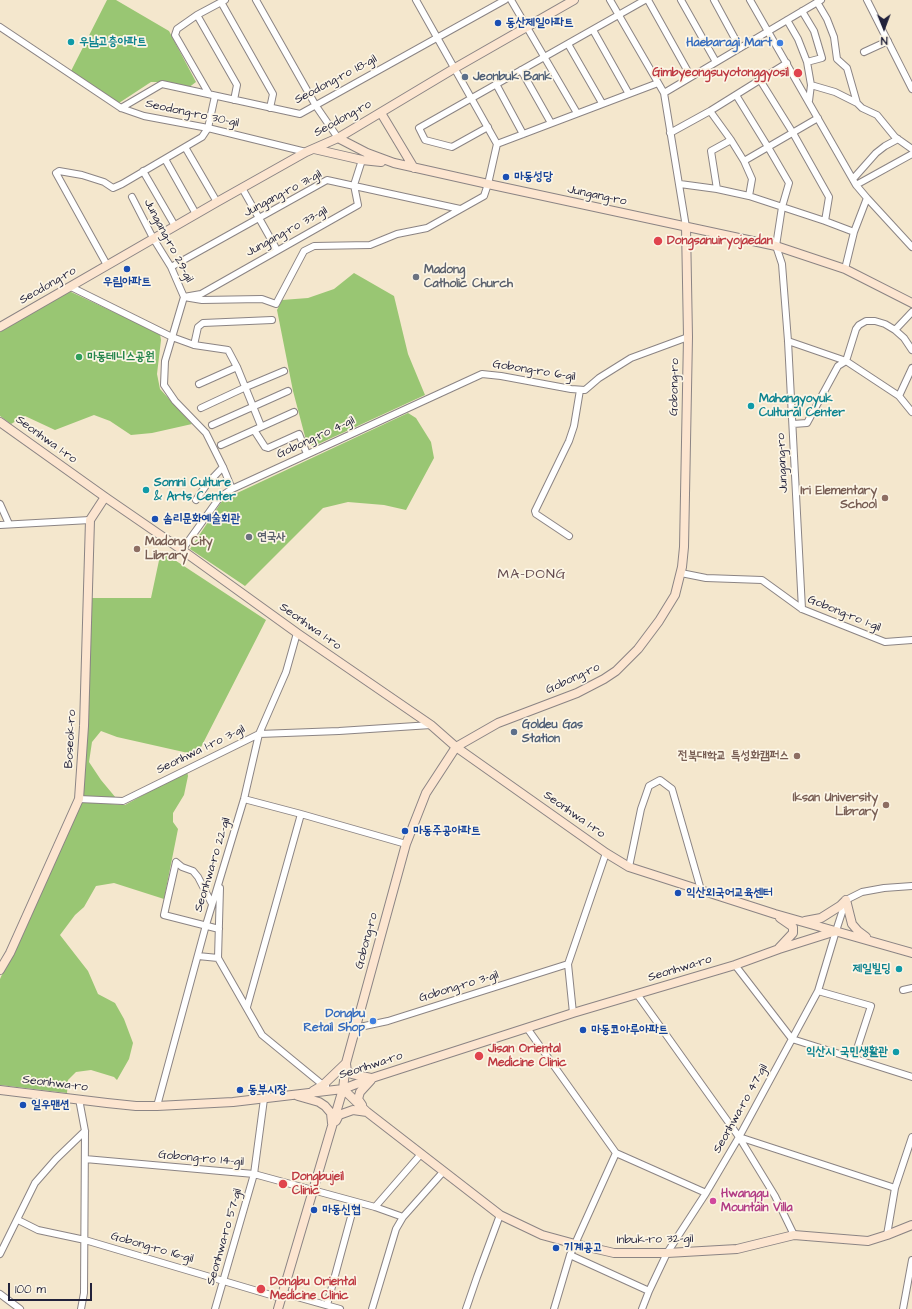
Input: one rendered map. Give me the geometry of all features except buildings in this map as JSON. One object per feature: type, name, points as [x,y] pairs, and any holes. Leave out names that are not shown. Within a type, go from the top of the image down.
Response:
[{"type":"street","points":[[256,0],[316,106],[338,138]]},
{"type":"street","points":[[416,0],[497,144],[488,184]]},
{"type":"street","name":"Seodong-ro 18-gil","points":[[122,108],[162,84],[300,114],[505,0]]},
{"type":"street","points":[[511,0],[577,113]]},
{"type":"street","name":"Seodong-ro","points":[[0,327],[242,188],[310,151],[338,138],[455,68],[574,0]]},
{"type":"street","name":"Gobong-ro","points":[[278,1309],[343,1089],[346,1063],[355,1028],[406,844],[426,794],[456,747],[498,724],[577,693],[616,671],[638,649],[659,621],[675,595],[681,572],[684,547],[688,337],[686,227],[664,93],[610,0]]},
{"type":"street","points":[[488,127],[452,147],[425,140],[419,128],[646,0],[691,77]]},
{"type":"street","points":[[681,0],[716,62]]},
{"type":"street","points":[[714,0],[740,48]]},
{"type":"street","points":[[751,0],[854,182],[866,198],[912,248]]},
{"type":"street","points":[[867,0],[912,89]]},
{"type":"street","points":[[107,265],[56,173],[59,171],[82,174],[104,182],[113,188],[202,137],[208,128],[212,95],[175,35],[177,28],[223,1],[273,94],[270,108]]},
{"type":"street","points":[[664,93],[819,1],[834,37],[837,59],[847,68],[857,103]]},
{"type":"street","points":[[802,11],[814,31],[822,58],[807,62]]},
{"type":"street","points":[[197,15],[236,85],[234,100]]},
{"type":"street","points":[[787,20],[798,39],[807,62],[811,85],[809,101]]},
{"type":"street","name":"Seodong-ro 30-gil","points":[[0,27],[122,108],[144,116],[208,128],[310,151]]},
{"type":"street","points":[[593,30],[628,94]]},
{"type":"street","points":[[864,52],[888,41]]},
{"type":"street","points":[[568,44],[602,103]]},
{"type":"street","points":[[670,133],[710,111],[787,63]]},
{"type":"street","points":[[521,70],[550,123]]},
{"type":"street","points":[[760,80],[793,134],[828,197],[825,221]]},
{"type":"street","points":[[497,144],[658,83]]},
{"type":"street","points":[[496,84],[523,134]]},
{"type":"street","points":[[811,85],[835,92],[877,115],[898,140],[912,149]]},
{"type":"street","points":[[736,95],[789,183],[782,207],[776,246]]},
{"type":"street","points":[[710,111],[744,161],[752,179],[749,196]]},
{"type":"street","points":[[381,112],[414,168]]},
{"type":"street","points":[[744,161],[768,146],[793,134],[818,118]]},
{"type":"street","name":"Jungang-ro","points":[[338,138],[367,153],[394,163],[414,168],[776,246],[845,269],[912,304]]},
{"type":"street","points":[[717,189],[711,151],[730,140]]},
{"type":"street","points":[[854,182],[876,153],[885,146],[898,140]]},
{"type":"street","points":[[185,147],[217,202]]},
{"type":"street","points":[[310,151],[362,160],[394,163]]},
{"type":"street","points":[[854,182],[912,154]]},
{"type":"street","points":[[165,159],[196,214]]},
{"type":"street","name":"Jungang-ro 33-gil","points":[[184,297],[201,294],[358,205],[354,185],[362,160]]},
{"type":"street","points":[[143,171],[175,226]]},
{"type":"street","name":"Jungang-ro 31-gil","points":[[171,267],[327,180],[460,209]]},
{"type":"street","name":"Jungang-ro 29-gil","points":[[132,197],[153,238],[171,267],[184,297],[202,300],[262,299],[276,304],[304,250],[314,246],[370,245],[397,234],[427,228],[484,196],[488,184]]},
{"type":"street","points":[[680,184],[717,189],[749,196],[854,232]]},
{"type":"street","points":[[242,188],[277,250]]},
{"type":"street","points":[[845,269],[854,232],[866,198]]},
{"type":"street","name":"Jungang-ro","points":[[776,246],[782,264],[788,341],[802,609]]},
{"type":"street","points":[[71,287],[172,337],[194,345],[227,349],[246,387],[261,426]]},
{"type":"street","points":[[184,297],[165,361],[164,384],[175,401],[206,433],[232,488]]},
{"type":"street","points":[[895,330],[912,312]]},
{"type":"street","points":[[194,345],[198,327],[203,323],[272,320]]},
{"type":"street","points":[[793,424],[807,424],[838,366],[846,361],[859,325],[866,321],[875,321],[885,324],[904,338],[912,350]]},
{"type":"street","name":"Gobong-ro 6-gil","points":[[482,374],[585,390],[599,378],[631,358],[688,337]]},
{"type":"street","points":[[788,341],[846,361],[899,396],[912,412]]},
{"type":"street","points":[[199,384],[237,367]]},
{"type":"street","points":[[899,396],[912,368]]},
{"type":"street","points":[[201,408],[246,387],[284,372]]},
{"type":"street","name":"Gobong-ro 4-gil","points":[[182,550],[220,497],[232,488],[482,374]]},
{"type":"street","points":[[569,536],[536,514],[535,511],[574,426],[580,390]]},
{"type":"street","points":[[212,424],[288,391]]},
{"type":"street","points":[[221,445],[294,412]]},
{"type":"street","name":"Seonhwa 1-ro","points":[[0,422],[297,633],[432,725],[456,747],[629,867],[775,914],[836,931]]},
{"type":"street","points":[[254,430],[265,448],[299,434],[307,454]]},
{"type":"street","points":[[196,500],[207,484],[223,467]]},
{"type":"street","name":"Boseok-ro","points":[[0,970],[10,953],[79,799],[84,726],[90,520],[104,497]]},
{"type":"street","points":[[0,504],[9,524]]},
{"type":"street","points":[[0,525],[90,520]]},
{"type":"street","name":"Gobong-ro 1-gil","points":[[681,572],[706,578],[762,580],[802,609],[885,642],[912,640]]},
{"type":"street","name":"Seonhwa-ro 22-gil","points":[[157,1106],[206,925],[244,799],[259,734],[286,672],[297,633]]},
{"type":"street","name":"Seonhwa 1-ro 3-gil","points":[[79,799],[123,801],[259,734],[432,725]]},
{"type":"street","points":[[629,867],[641,808],[649,786],[660,780],[672,789],[701,890]]},
{"type":"street","points":[[244,799],[406,844]]},
{"type":"street","points":[[247,1008],[302,814]]},
{"type":"street","name":"Seonhwa 1-ro","points":[[573,1013],[568,964],[606,852]]},
{"type":"street","points":[[212,904],[198,877],[193,871],[182,867],[176,862],[164,915],[218,929]]},
{"type":"street","points":[[220,882],[218,958],[262,1035],[323,1085],[343,1089]]},
{"type":"street","points":[[802,922],[820,918],[840,906],[846,900],[862,892],[884,888],[912,886]]},
{"type":"street","points":[[846,900],[852,924],[858,932],[873,941]]},
{"type":"street","name":"Seonhwa-ro 47-gil","points":[[642,1309],[667,1253],[706,1193],[739,1137],[818,990],[846,900]]},
{"type":"street","points":[[775,914],[794,928],[793,933],[779,949]]},
{"type":"street","points":[[836,931],[912,953]]},
{"type":"street","name":"Seonhwa-ro","points":[[0,1090],[129,1105],[157,1106],[233,1102],[343,1089],[372,1078],[573,1013],[735,965],[836,931]]},
{"type":"street","points":[[198,956],[218,958]]},
{"type":"street","name":"Gobong-ro 3-gil","points":[[355,1028],[388,1021],[568,964]]},
{"type":"street","points":[[735,965],[792,1039],[912,1077]]},
{"type":"street","points":[[903,990],[912,988]]},
{"type":"street","points":[[818,990],[871,1006],[854,1058]]},
{"type":"street","points":[[637,994],[739,1137],[774,1196],[794,1235]]},
{"type":"street","points":[[527,1028],[616,1153],[706,1193]]},
{"type":"street","points":[[295,1095],[316,1090],[346,1063]]},
{"type":"street","points":[[346,1063],[347,1071],[352,1074],[372,1078]]},
{"type":"street","points":[[367,1112],[358,1099],[360,1092],[372,1078]]},
{"type":"street","name":"Inbuk-ro 32-gil","points":[[343,1089],[367,1112],[500,1215],[542,1235],[575,1244],[614,1253],[667,1253],[737,1249],[794,1235],[868,1241],[912,1225]]},
{"type":"street","points":[[295,1095],[320,1102],[331,1113],[333,1125]]},
{"type":"street","points":[[79,1099],[85,1131],[84,1294],[81,1309]]},
{"type":"street","name":"Seonhwa-ro 57-gil","points":[[215,1309],[254,1174],[264,1099]]},
{"type":"street","points":[[333,1125],[339,1115],[353,1110],[367,1112]]},
{"type":"street","points":[[0,1254],[35,1183],[56,1159],[85,1131]]},
{"type":"street","points":[[739,1137],[896,1188]]},
{"type":"street","points":[[888,1235],[896,1188],[912,1137]]},
{"type":"street","points":[[554,1309],[570,1255],[616,1153]]},
{"type":"street","points":[[375,1207],[421,1154]]},
{"type":"street","name":"Gobong-ro 14-gil","points":[[85,1160],[254,1174],[375,1207],[403,1217]]},
{"type":"street","points":[[372,1309],[396,1229],[403,1217],[443,1172]]},
{"type":"street","points":[[326,1305],[355,1202]]},
{"type":"street","points":[[466,1309],[500,1215]]},
{"type":"street","name":"Gobong-ro 16-gil","points":[[18,1220],[38,1230],[85,1240],[224,1280],[340,1309]]},
{"type":"street","points":[[570,1255],[649,1291]]},
{"type":"street","points":[[903,1309],[912,1260]]},
{"type":"street","points":[[0,1294],[20,1309]]},
{"type":"green space","points":[[107,0],[116,0],[169,31],[196,82],[188,88],[163,82],[151,82],[119,103],[71,71]]},
{"type":"green space","points":[[354,273],[394,296],[408,354],[425,395],[314,446],[307,444],[293,391],[277,310],[282,300],[308,298],[334,289]]},
{"type":"green space","name":"마동테니스공원","points":[[69,291],[160,334],[161,340],[157,374],[160,389],[192,424],[152,433],[131,435],[110,421],[94,415],[55,430],[25,416],[11,424],[0,416],[0,332]]},
{"type":"green space","points":[[408,413],[416,418],[431,442],[434,458],[406,510],[384,505],[348,502],[323,508],[245,586],[190,549],[222,501]]},
{"type":"green space","points":[[161,551],[266,620],[197,755],[117,737],[101,731],[92,742],[89,762],[101,780],[116,798],[81,796],[90,598],[151,598]]},
{"type":"green space","points":[[187,771],[188,776],[184,795],[173,813],[173,822],[178,829],[164,899],[114,883],[96,886],[84,907],[75,915],[60,935],[88,971],[98,994],[115,1003],[124,1019],[133,1043],[129,1059],[117,1080],[114,1077],[91,1070],[76,1072],[68,1080],[67,1093],[0,1085],[0,979],[81,802],[125,805]]},
{"type":"place","name":"동산제일아파트","points":[[498,23]]},
{"type":"place","name":"우남고층아파트","points":[[71,42]]},
{"type":"place","name":"Haebaragi Mart","points":[[780,43]]},
{"type":"place","name":"Gimbyeongsuyotonggyosil","points":[[798,73]]},
{"type":"place","name":"Jeonbuk Bank","points":[[465,77]]},
{"type":"place","name":"마동성당","points":[[506,177]]},
{"type":"place","name":"Dongsanuiryojaedan","points":[[658,241]]},
{"type":"place","name":"우림아파트","points":[[127,269]]},
{"type":"place","name":"Madong Catholic Church","points":[[416,277]]},
{"type":"place","name":"마동테니스공원","points":[[79,357]]},
{"type":"place","name":"Mahangyoyuk Cultural Center","points":[[751,406]]},
{"type":"place","name":"Somni Culture & Arts Center","points":[[146,490]]},
{"type":"place","name":"Iri Elementary School","points":[[885,498]]},
{"type":"place","name":"솜리문화예술회관","points":[[155,519]]},
{"type":"place","name":"연국사","points":[[249,537]]},
{"type":"place","name":"Madong City Library","points":[[137,549]]},
{"type":"place","name":"Goldeu Gas Station","points":[[514,732]]},
{"type":"place","name":"전북대학교 특성화캠퍼스","points":[[797,756]]},
{"type":"place","name":"Iksan University Library","points":[[886,805]]},
{"type":"place","name":"마동주공아파트","points":[[405,831]]},
{"type":"place","name":"익산외국어교육센터","points":[[678,893]]},
{"type":"place","name":"제일빌딩","points":[[899,969]]},
{"type":"place","name":"Dongbu Retail Shop","points":[[373,1021]]},
{"type":"place","name":"마동코아루아파트","points":[[583,1030]]},
{"type":"place","name":"익산시 국민생활관","points":[[896,1052]]},
{"type":"place","name":"Jisan Oriental Medicine Clinic","points":[[479,1056]]},
{"type":"place","name":"동부시장","points":[[240,1090]]},
{"type":"place","name":"일우맨션","points":[[23,1105]]},
{"type":"place","name":"Dongbujeil Clinic","points":[[283,1184]]},
{"type":"place","name":"Hwanggu Mountain Villa","points":[[713,1201]]},
{"type":"place","name":"마동신협","points":[[314,1210]]},
{"type":"place","name":"기계공고","points":[[556,1248]]},
{"type":"place","name":"Dongbu Oriental Medicine Clinic","points":[[261,1289]]},
{"type":"district","name":"MA-DONG","points":[[532,575]]}]
